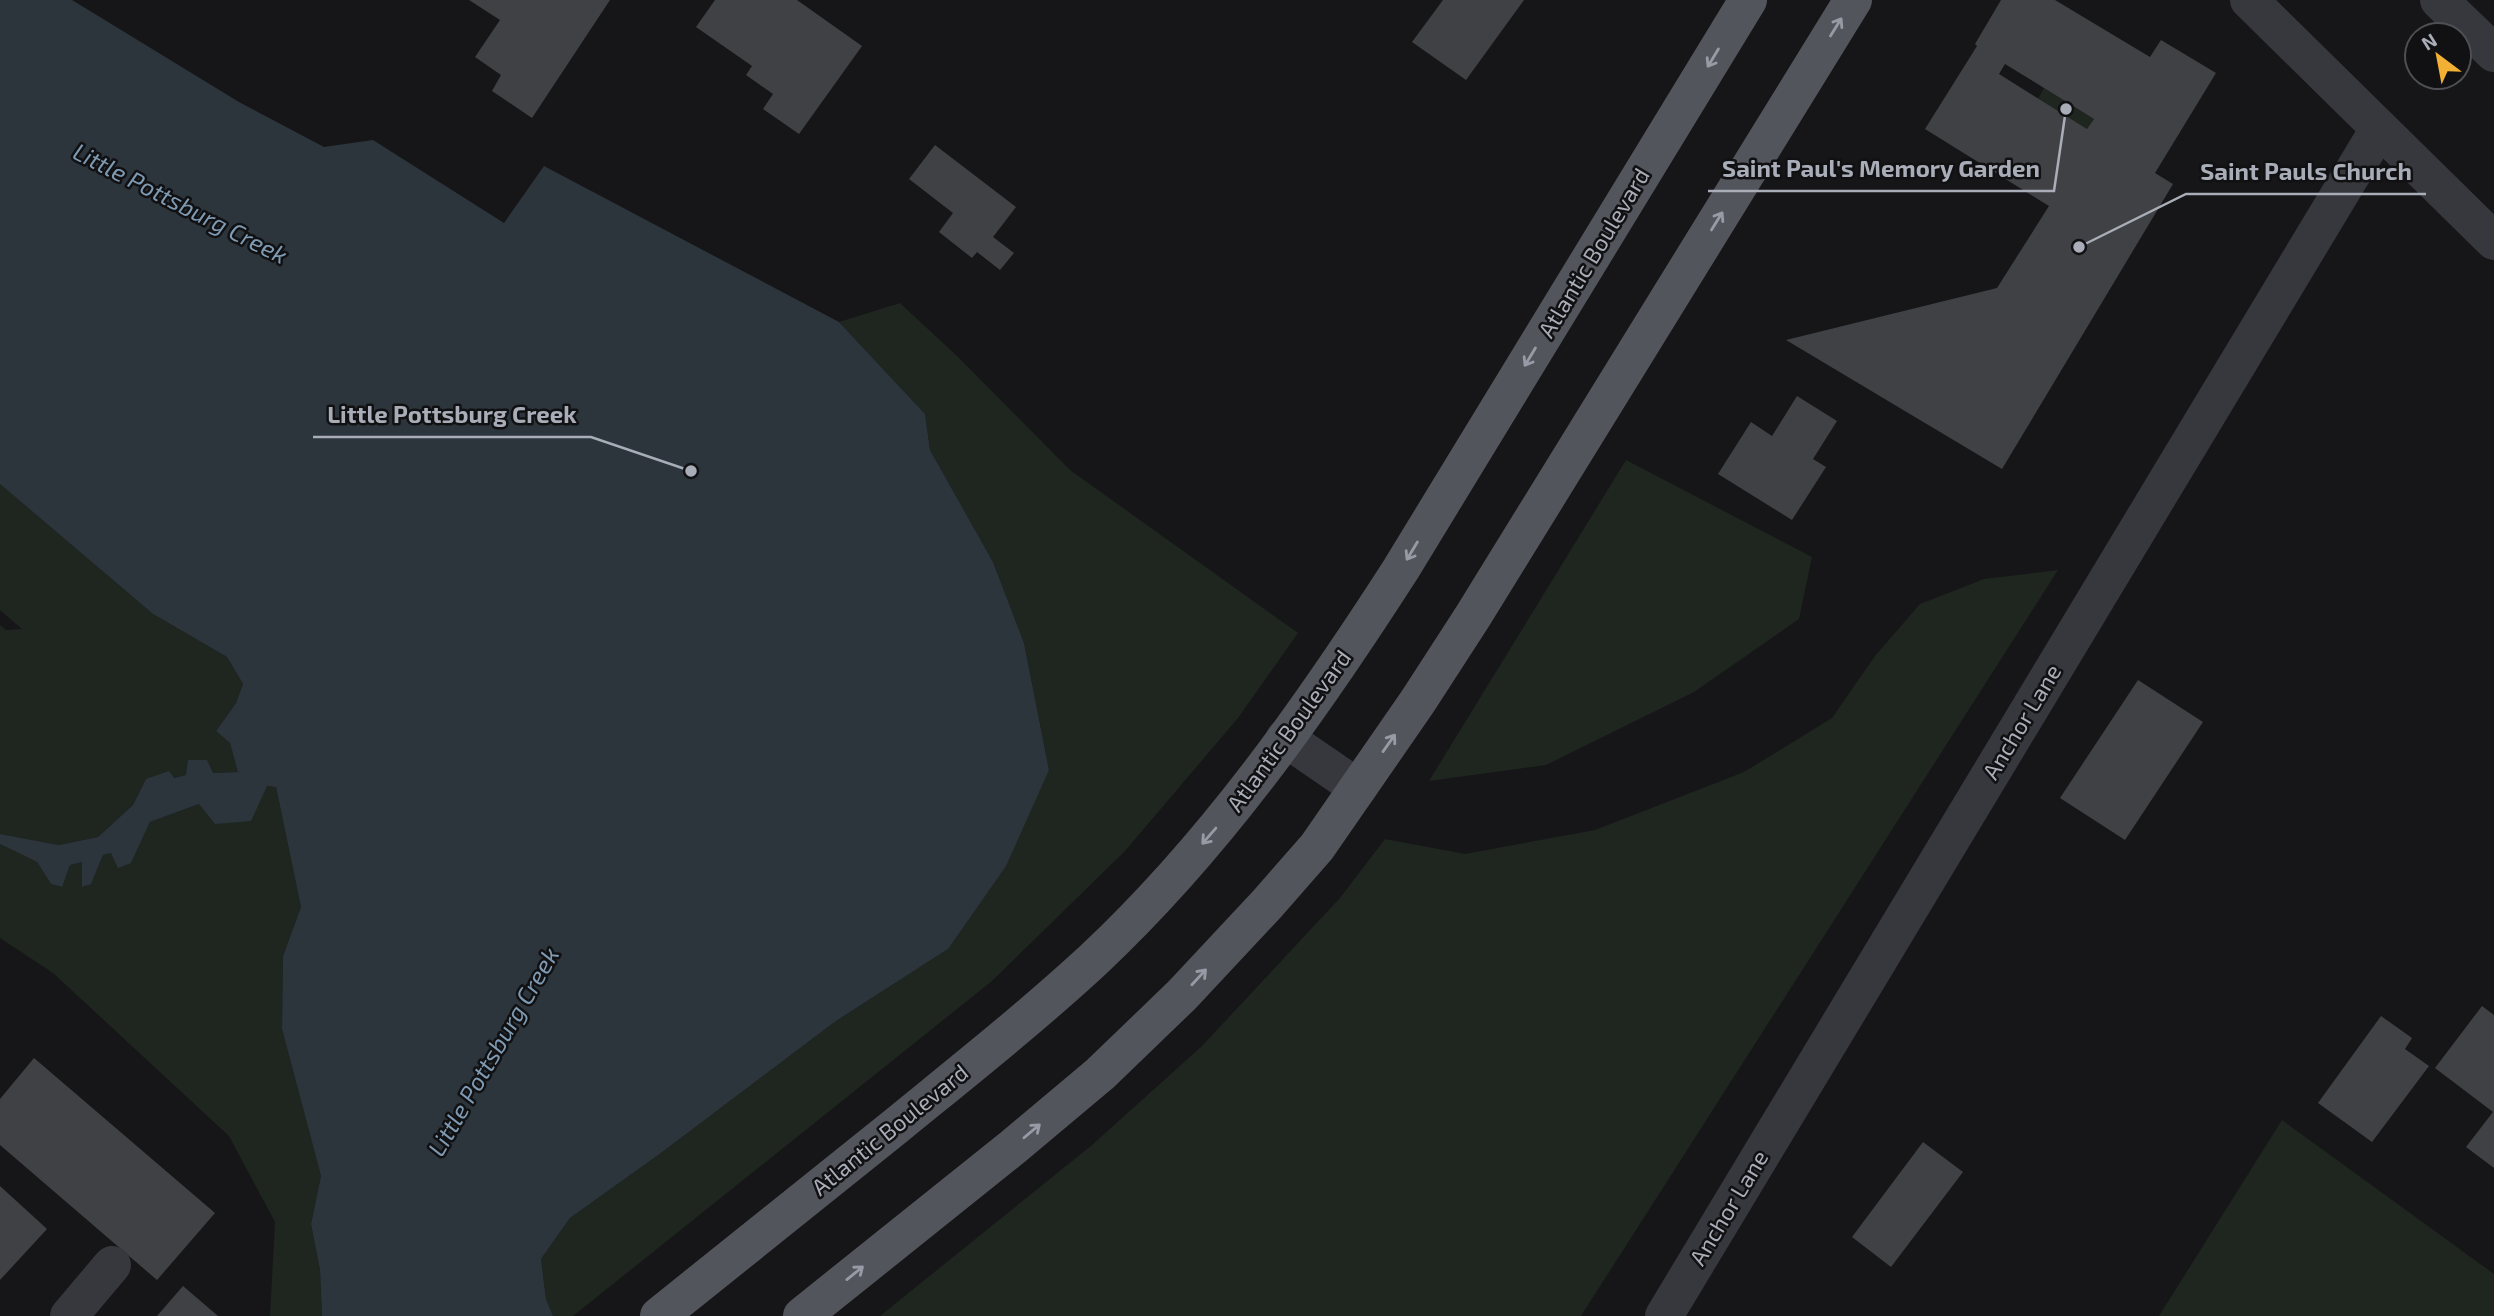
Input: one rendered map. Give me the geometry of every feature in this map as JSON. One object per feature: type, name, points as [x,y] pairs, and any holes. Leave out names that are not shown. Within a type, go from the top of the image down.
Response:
[{"type":"main road","name":"Atlantic Boulevard","points":[[659,1316],[1000,1042],[1093,960],[1185,864],[1239,802],[1344,658],[1401,569],[1748,0]]},
{"type":"main road","points":[[802,1316],[1100,1074],[1182,995],[1317,847],[1473,616],[1853,0]]},
{"type":"street","points":[[2249,0],[2494,241]]},
{"type":"street","points":[[2439,0],[2494,53]]},
{"type":"street","name":"Anchor Lane","points":[[1664,1316],[2379,129]]},
{"type":"street","points":[[1285,738],[1358,788]]},
{"type":"street","points":[[69,1316],[112,1265]]},
{"type":"shaded area","points":[[2044,88],[2094,119],[2087,129],[2038,99]]},
{"type":"shaded area","points":[[900,303],[958,357],[1070,470],[1298,633],[1238,718],[1125,851],[992,981],[573,1316],[553,1316],[546,1299],[541,1259],[570,1218],[836,1021],[948,949],[1049,770],[1024,643],[993,562],[930,450],[925,414],[839,322]]},
{"type":"shaded area","points":[[1626,460],[1812,557],[1799,619],[1694,692],[1546,765],[1429,781]]},
{"type":"shaded area","points":[[0,484],[153,614],[227,657],[243,684],[236,703],[216,731],[230,743],[239,772],[212,773],[188,761],[187,775],[146,779],[133,805],[98,837],[59,845],[0,834],[0,625],[6,630],[22,629],[0,610]]},
{"type":"shaded area","points":[[2058,570],[1581,1316],[880,1316],[1092,1145],[1202,1046],[1340,898],[1385,839],[1465,854],[1595,830],[1744,772],[1832,718],[1875,656],[1920,604],[1984,579]]},
{"type":"shaded area","points":[[267,786],[276,787],[301,907],[283,956],[282,1029],[321,1176],[311,1224],[320,1270],[322,1316],[270,1316],[275,1222],[229,1136],[53,973],[0,938],[0,844],[37,862],[51,884],[61,887],[70,865],[82,862],[83,887],[91,883],[103,855],[111,853],[131,863],[150,822],[199,804]]},
{"type":"shaded area","points":[[2282,1120],[2494,1274],[2494,1316],[2159,1316]]},
{"type":"water","points":[[0,0],[72,0],[239,102],[324,147],[373,140],[504,223],[544,166],[839,322],[925,414],[930,450],[993,562],[1024,643],[1049,770],[1006,866],[948,949],[836,1021],[570,1218],[541,1259],[546,1299],[553,1316],[322,1316],[320,1270],[311,1224],[321,1176],[282,1029],[283,956],[301,907],[276,787],[267,786],[251,821],[215,824],[199,804],[150,822],[131,863],[118,868],[111,853],[103,855],[91,884],[82,887],[82,862],[70,865],[62,887],[51,884],[37,862],[0,844],[0,834],[59,845],[98,837],[133,805],[146,779],[169,771],[174,778],[186,775],[188,760],[207,760],[213,773],[238,772],[230,743],[216,731],[236,703],[243,684],[227,657],[153,614],[0,484]]},
{"type":"building","points":[[469,0],[610,0],[532,118],[492,91],[501,75],[475,57],[500,20]]},
{"type":"building","points":[[715,0],[797,0],[862,46],[799,134],[763,109],[773,94],[746,75],[752,66],[696,27]]},
{"type":"building","points":[[1443,0],[1524,0],[1466,80],[1412,42]]},
{"type":"building","points":[[2001,0],[2055,0],[2150,57],[2161,40],[2216,73],[2155,173],[2173,184],[2002,469],[1786,340],[1997,288],[2049,206],[1925,129],[1977,46],[1975,44]],"holes":[[[2005,64],[2094,119],[2087,129],[1999,74]]]},
{"type":"building","points":[[935,145],[1016,207],[993,237],[1014,253],[1000,270],[977,252],[972,258],[939,232],[953,213],[909,179]]},
{"type":"building","points":[[1797,396],[1837,421],[1813,459],[1826,467],[1792,520],[1718,474],[1751,422],[1772,436]]},
{"type":"building","points":[[2138,680],[2203,722],[2125,840],[2060,798]]},
{"type":"building","points":[[2482,1006],[2494,1015],[2494,1168],[2466,1147],[2493,1112],[2435,1068]]},
{"type":"building","points":[[2381,1016],[2412,1038],[2405,1049],[2429,1066],[2372,1142],[2318,1103]]},
{"type":"building","points":[[34,1058],[215,1213],[157,1280],[0,1145],[0,1099]]},
{"type":"building","points":[[1923,1142],[1963,1172],[1891,1267],[1852,1237]]},
{"type":"building","points":[[0,1186],[47,1229],[0,1280]]},
{"type":"building","points":[[183,1286],[218,1316],[157,1316]]},
{"type":"place","name":"Saint Paul's Memory Garden","points":[[2066,109]]},
{"type":"place","name":"Saint Pauls Church","points":[[2079,247]]},
{"type":"place","name":"Little Pottsburg Creek","points":[[691,471]]}]
